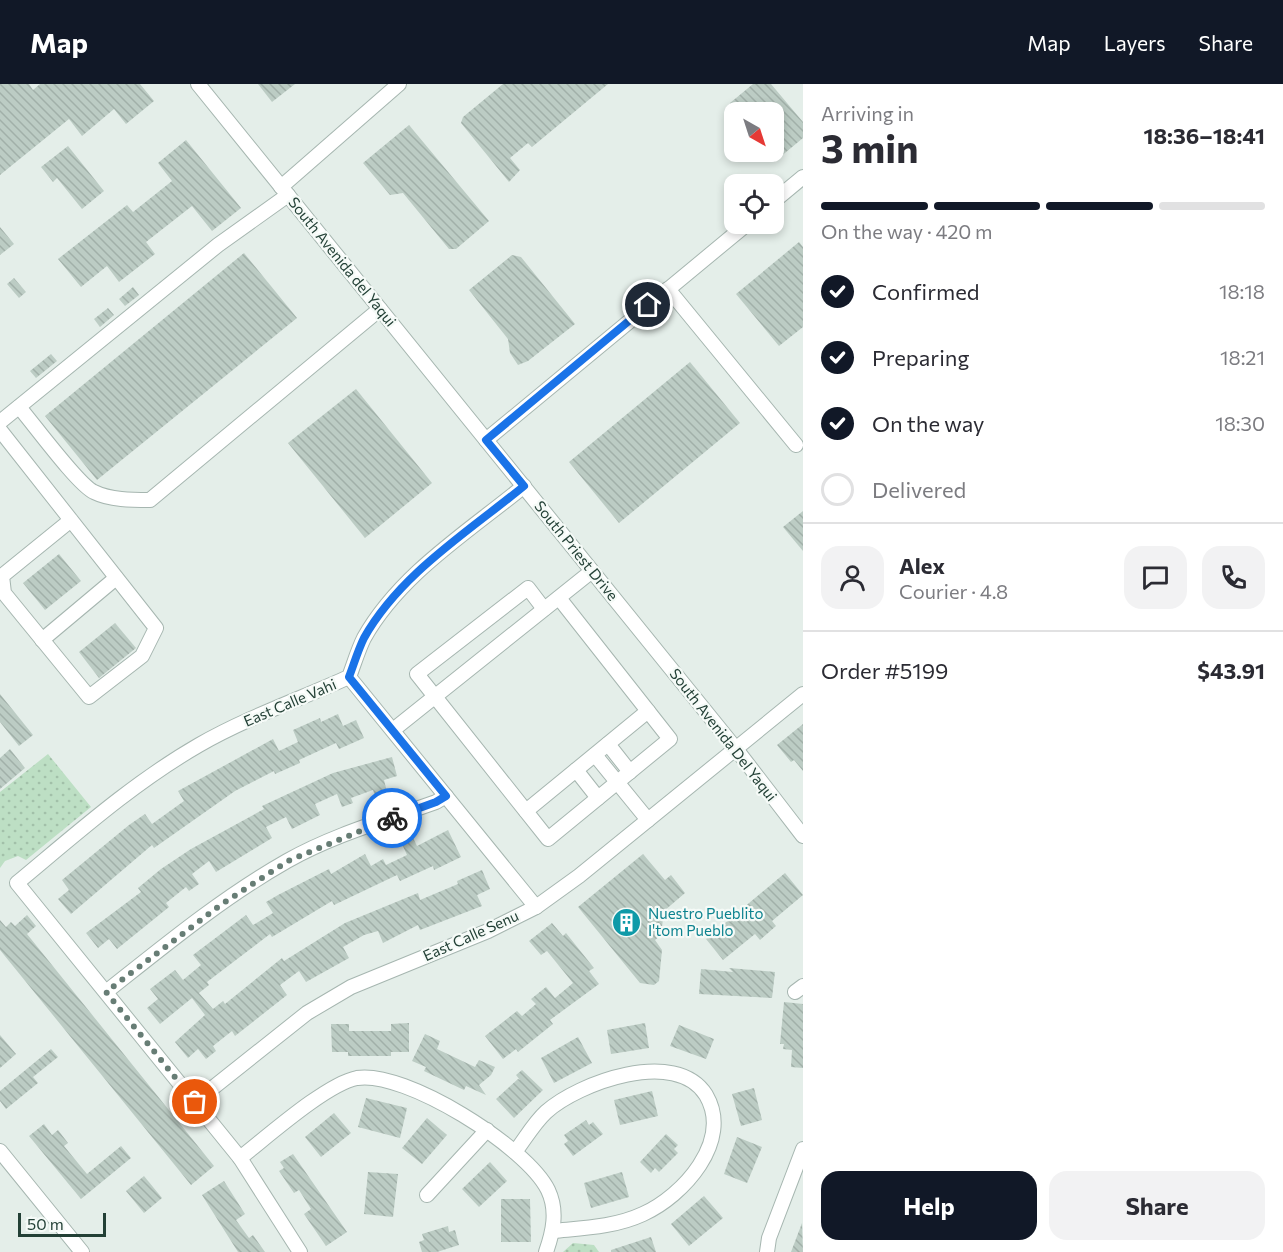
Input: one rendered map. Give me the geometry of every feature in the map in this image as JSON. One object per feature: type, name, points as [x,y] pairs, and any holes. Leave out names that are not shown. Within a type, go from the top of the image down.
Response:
[{"type":"street","name":"South Avenida del Yaqui","points":[[198,84],[486,440]]},
{"type":"street","points":[[0,422],[284,191],[399,84]]},
{"type":"street","points":[[784,193],[803,177]]},
{"type":"street","points":[[486,440],[735,234]]},
{"type":"street","points":[[668,289],[796,446]]},
{"type":"street","points":[[19,406],[93,492],[127,500],[150,500],[380,309]]},
{"type":"street","points":[[0,430],[71,520],[116,578],[156,628],[142,656],[89,698],[4,593],[2,576],[71,520]]},
{"type":"street","name":"South Priest Drive","points":[[486,440],[643,634]]},
{"type":"street","name":"East Calle Vahi","points":[[106,992],[16,883],[124,793],[172,762],[242,723],[349,677],[363,640],[383,609],[407,582],[524,486]]},
{"type":"street","points":[[393,730],[592,571]]},
{"type":"street","points":[[42,640],[116,578]]},
{"type":"street","points":[[544,609],[528,588],[417,675],[548,839],[670,739],[559,598]]},
{"type":"street","name":"South Avenida Del Yaqui","points":[[643,634],[803,836]]},
{"type":"street","points":[[349,677],[536,907]]},
{"type":"street","name":"East Calle Senu","points":[[195,1102],[307,1012],[351,987],[488,931],[536,907],[648,820],[803,694]]},
{"type":"street","points":[[526,811],[648,711]]},
{"type":"street","points":[[608,744],[630,772]]},
{"type":"street","points":[[595,755],[648,820]]},
{"type":"street","points":[[576,770],[598,798]]},
{"type":"street","points":[[300,1252],[240,1158],[106,992],[222,904],[288,861],[356,831],[436,802],[446,796]]},
{"type":"street","points":[[515,1152],[546,1112],[582,1089],[602,1082],[632,1073],[655,1071],[682,1075],[705,1093],[712,1109],[714,1134],[706,1157],[674,1191],[644,1213],[616,1224],[554,1231]]},
{"type":"street","points":[[240,1158],[326,1093],[357,1078],[401,1085],[487,1130],[529,1164],[548,1189],[553,1205],[554,1231],[546,1252]]},
{"type":"street","points":[[427,1195],[487,1130]]},
{"type":"street","points":[[767,1252],[769,1238],[801,1161],[803,1149]]},
{"type":"street","points":[[0,1151],[82,1252]]},
{"type":"green space","points":[[48,754],[91,807],[26,860],[18,856],[5,861],[0,868],[0,792]]},
{"type":"green space","points":[[573,1243],[594,1245],[599,1252],[563,1252]]},
{"type":"building","points":[[0,84],[29,84],[33,90],[40,84],[140,84],[154,101],[126,124],[114,109],[82,136],[69,119],[0,175]]},
{"type":"building","points":[[258,84],[295,84],[272,102]]},
{"type":"building","points":[[503,84],[608,84],[532,147],[528,143],[510,158],[520,170],[509,182],[461,123],[463,117]]},
{"type":"building","points":[[753,84],[771,84],[803,122],[803,138],[784,154],[784,102],[731,102]]},
{"type":"building","points":[[409,125],[489,221],[456,249],[449,249],[403,193],[390,195],[363,163]]},
{"type":"building","points":[[186,140],[241,208],[212,231],[192,206],[146,242],[155,254],[119,282],[107,266],[81,287],[58,259],[127,205],[133,212],[172,181],[158,163]]},
{"type":"building","points":[[68,146],[104,191],[82,209],[57,178],[53,182],[41,167]]},
{"type":"building","points":[[0,227],[14,244],[0,255]]},
{"type":"building","points":[[799,242],[803,247],[803,327],[779,346],[736,294]]},
{"type":"building","points":[[244,253],[297,318],[97,480],[45,416]]},
{"type":"building","points":[[512,255],[521,257],[575,324],[528,361],[518,365],[510,353],[508,339],[469,290]]},
{"type":"building","points":[[14,278],[26,292],[19,298],[7,284]]},
{"type":"building","points":[[133,287],[139,295],[125,306],[119,299]]},
{"type":"building","points":[[108,308],[114,315],[100,327],[94,319]]},
{"type":"building","points":[[51,354],[57,361],[36,378],[30,371]]},
{"type":"building","points":[[690,362],[740,423],[619,523],[569,462]]},
{"type":"building","points":[[356,389],[432,483],[365,538],[288,443]]},
{"type":"building","points":[[803,511],[803,551],[783,527]]},
{"type":"building","points":[[59,554],[81,581],[45,610],[23,583]]},
{"type":"building","points":[[115,623],[136,648],[99,678],[79,652]]},
{"type":"building","points":[[0,694],[33,735],[19,746],[0,722]]},
{"type":"building","points":[[338,714],[343,726],[356,720],[364,738],[339,749],[336,743],[299,760],[300,763],[275,774],[274,771],[235,791],[154,848],[152,845],[71,914],[58,899],[69,890],[62,880],[129,825],[145,814],[152,824],[184,801],[178,791],[273,739],[279,751],[298,742],[293,730],[320,718],[321,722]]},
{"type":"building","points":[[803,724],[803,771],[794,760],[791,762],[777,745]]},
{"type":"building","points":[[10,749],[25,768],[0,789],[0,758]]},
{"type":"building","points":[[392,757],[397,776],[384,780],[387,792],[375,796],[373,790],[351,798],[353,803],[342,807],[337,794],[315,804],[320,815],[292,829],[286,817],[266,827],[272,838],[216,872],[209,861],[192,874],[199,884],[189,891],[186,887],[166,903],[169,907],[117,949],[109,939],[98,948],[86,933],[141,892],[138,888],[161,869],[191,849],[264,809],[262,806],[333,773]]},
{"type":"building","points":[[448,830],[461,857],[434,870],[433,866],[400,881],[397,875],[334,905],[332,901],[272,937],[270,934],[207,982],[209,985],[199,993],[213,1009],[223,1001],[225,1004],[282,958],[284,961],[345,923],[418,893],[420,900],[458,884],[457,881],[482,870],[490,889],[477,895],[482,906],[420,930],[418,925],[383,943],[378,931],[364,935],[343,947],[349,958],[306,982],[299,971],[280,985],[287,995],[235,1036],[232,1031],[213,1046],[216,1051],[206,1059],[198,1049],[188,1058],[175,1042],[205,1015],[192,998],[160,1024],[147,1008],[158,999],[150,989],[175,970],[183,980],[201,965],[193,955],[246,915],[253,925],[273,913],[266,902],[329,869],[331,874],[365,854],[371,866],[383,859],[386,865],[407,855],[402,844],[413,838],[417,846]]},
{"type":"building","name":"Nuestro Pueblito I'tom Pueblo","points":[[643,854],[665,880],[671,875],[685,893],[664,911],[661,935],[655,940],[662,950],[659,981],[654,985],[640,983],[578,907]]},
{"type":"building","points":[[785,873],[803,895],[772,921],[776,926],[760,940],[755,934],[723,960],[706,939]]},
{"type":"building","points":[[27,915],[36,926],[27,934],[214,1166],[191,1185],[0,950],[0,920],[6,927],[11,922],[15,926]]},
{"type":"building","points":[[552,923],[563,936],[566,933],[594,968],[589,971],[599,984],[550,1020],[553,1024],[518,1052],[516,1049],[503,1059],[485,1036],[517,1011],[522,1016],[536,1004],[531,999],[546,987],[555,998],[573,983],[547,951],[541,955],[529,941]]},
{"type":"building","points":[[729,968],[775,972],[772,998],[699,994],[701,969],[733,972]]},
{"type":"building","points":[[784,1002],[803,1004],[803,1068],[791,1067],[792,1050],[783,1049],[784,1044],[780,1044]]},
{"type":"building","points":[[409,1023],[409,1052],[391,1052],[391,1056],[348,1056],[348,1052],[332,1052],[331,1024],[349,1024],[349,1031],[391,1031],[391,1024]]},
{"type":"building","points":[[645,1023],[649,1048],[611,1054],[607,1030]]},
{"type":"building","points":[[679,1025],[714,1039],[706,1059],[670,1046]]},
{"type":"building","points":[[425,1034],[440,1041],[437,1049],[475,1067],[479,1060],[495,1067],[491,1075],[479,1085],[486,1095],[466,1086],[464,1090],[424,1071],[426,1067],[412,1061]]},
{"type":"building","points":[[0,1035],[16,1054],[0,1068]]},
{"type":"building","points":[[578,1037],[592,1063],[554,1083],[541,1058]]},
{"type":"building","points":[[51,1049],[58,1057],[33,1077],[38,1083],[6,1109],[0,1101],[0,1091]]},
{"type":"building","points":[[522,1070],[543,1090],[514,1118],[496,1099],[518,1079],[520,1080],[516,1075]]},
{"type":"building","points":[[754,1088],[762,1120],[741,1126],[732,1094]]},
{"type":"building","points":[[652,1091],[658,1116],[620,1125],[614,1100]]},
{"type":"building","points":[[366,1098],[407,1108],[400,1138],[358,1127]]},
{"type":"building","points":[[334,1113],[351,1133],[321,1157],[305,1137]]},
{"type":"building","points":[[427,1118],[447,1135],[422,1164],[402,1148]]},
{"type":"building","points":[[586,1120],[589,1125],[593,1122],[603,1134],[573,1156],[564,1144],[568,1141],[564,1135]]},
{"type":"building","points":[[44,1124],[52,1135],[58,1130],[68,1143],[64,1146],[87,1174],[121,1146],[131,1158],[81,1199],[29,1136]]},
{"type":"building","points":[[666,1134],[678,1145],[674,1149],[678,1153],[659,1172],[655,1168],[651,1173],[640,1162]]},
{"type":"building","points":[[737,1137],[762,1147],[747,1183],[724,1174]]},
{"type":"building","points":[[293,1154],[347,1232],[326,1246],[304,1214],[311,1209],[299,1190],[294,1193],[279,1171],[284,1168],[280,1162]]},
{"type":"building","points":[[490,1162],[507,1181],[479,1207],[462,1189]]},
{"type":"building","points":[[368,1172],[398,1174],[393,1217],[364,1214]]},
{"type":"building","points":[[622,1172],[629,1197],[591,1208],[584,1183]]},
{"type":"building","points":[[144,1176],[162,1198],[144,1213],[126,1191]]},
{"type":"building","points":[[224,1181],[245,1214],[236,1220],[249,1238],[253,1235],[265,1252],[238,1252],[202,1195]]},
{"type":"building","points":[[704,1196],[723,1218],[689,1246],[671,1224]]},
{"type":"building","points":[[501,1199],[530,1199],[531,1242],[501,1242]]},
{"type":"building","points":[[802,1223],[803,1252],[791,1252]]},
{"type":"building","points":[[448,1226],[449,1232],[455,1230],[459,1245],[437,1252],[422,1252],[419,1242],[424,1240],[422,1234]]},
{"type":"building","points":[[651,1237],[656,1252],[611,1252],[611,1250]]},
{"type":"way so far","points":[[195,1102],[106,992],[222,904],[288,861],[392,818]]},
{"type":"place","name":"Nuestro Pueblito I'tom Pueblo","points":[[627,923]]},
{"type":"route","points":[[392,818],[446,796],[349,677],[363,640],[383,609],[407,582],[524,486],[486,440],[648,305]]}]
